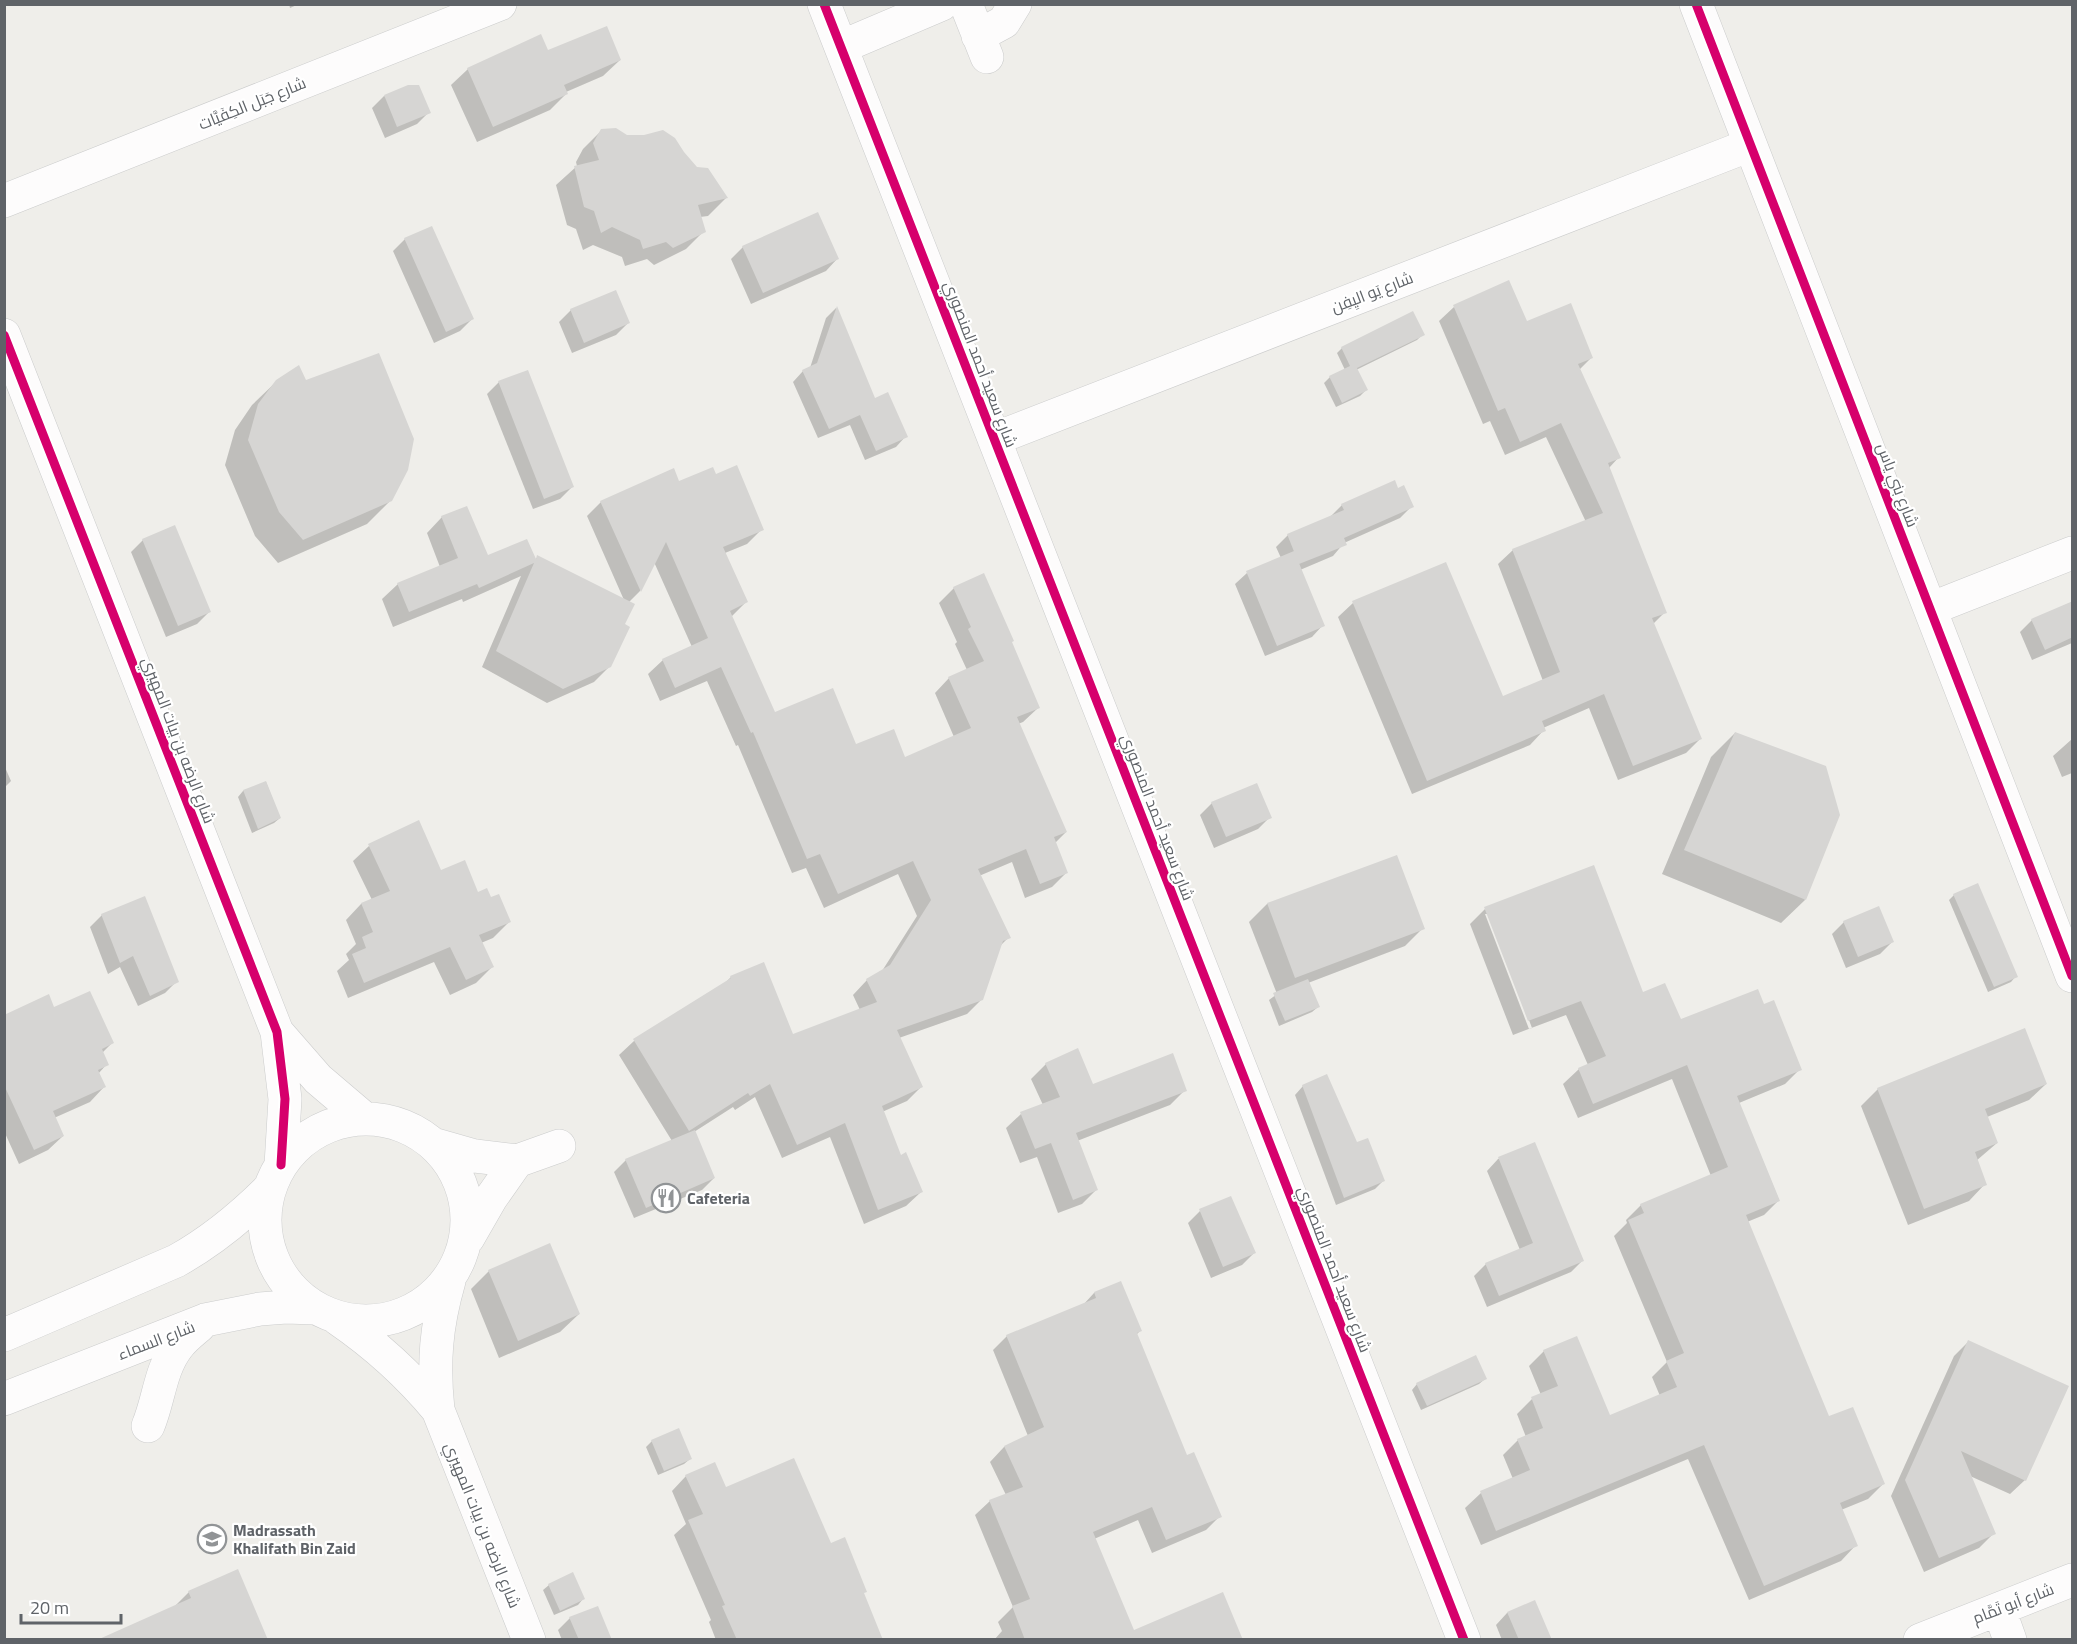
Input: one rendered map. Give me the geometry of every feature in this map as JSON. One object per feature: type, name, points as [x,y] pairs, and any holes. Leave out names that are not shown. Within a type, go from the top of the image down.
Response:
[{"type":"street","name":"شارع جَبَل الكِفَيَّات","points":[[4,201],[500,4]]},
{"type":"street","name":"شارع سعيد أحمد المنصوري","points":[[824,4],[1464,1640]]},
{"type":"street","points":[[841,47],[942,4]]},
{"type":"street","points":[[966,4],[982,46],[1004,22],[1015,4]]},
{"type":"street","name":"شارع بني ياس","points":[[1696,4],[2073,976]]},
{"type":"street","name":"شارع يَو اليِفِن","points":[[994,439],[1750,144]]},
{"type":"street","name":"شارع الرضه بن بيات المهيري","points":[[4,335],[277,1032],[285,1099],[275,1176]]},
{"type":"street","points":[[1930,609],[2073,553]]},
{"type":"street","name":"شارع الرضه بن بيات المهيري","points":[[277,1032],[318,1079],[364,1119]]},
{"type":"street","points":[[4,1335],[176,1261],[198,1249],[221,1233],[275,1176],[297,1146],[316,1131],[340,1122],[364,1119],[389,1121],[413,1130],[433,1144],[450,1163],[461,1185],[467,1209],[468,1238]]},
{"type":"street","points":[[433,1144],[475,1156],[517,1161],[559,1146]]},
{"type":"street","points":[[275,1176],[265,1210],[266,1233],[271,1256],[282,1276],[296,1294],[326,1313],[362,1323],[387,1320],[410,1312],[431,1299],[449,1281],[468,1238],[491,1198],[517,1161]]},
{"type":"street","name":"شارع الرضه بن بيات المهيري","points":[[449,1281],[440,1312],[435,1344],[434,1377],[438,1410],[529,1640]]},
{"type":"street","name":"شارع السماء","points":[[4,1399],[205,1320],[260,1309],[286,1307],[326,1313]]},
{"type":"street","name":"شارع الرضه بن بيات المهيري","points":[[326,1313],[366,1338],[392,1360],[438,1410]]},
{"type":"street","points":[[148,1426],[172,1356],[179,1345],[205,1320]]},
{"type":"street","name":"شارع أبو تَمَّام","points":[[1920,1640],[2073,1580]]},
{"type":"street","points":[[1999,1609],[2010,1640]]},
{"type":"building","points":[[607,26],[621,60],[564,85],[568,94],[493,127],[467,68],[541,34],[548,50]]},
{"type":"building","points":[[408,85],[419,85],[431,113],[397,127],[384,95]]},
{"type":"building","points":[[616,128],[627,135],[644,135],[663,130],[675,138],[697,167],[708,168],[728,198],[698,205],[706,232],[673,248],[666,242],[643,249],[640,240],[612,227],[601,233],[594,211],[584,207],[574,166],[599,160],[593,143],[601,129]]},
{"type":"building","points":[[818,212],[839,259],[763,293],[742,246]]},
{"type":"building","points":[[432,226],[474,319],[446,332],[404,238]]},
{"type":"building","points":[[1509,280],[1527,321],[1571,303],[1593,358],[1578,364],[1621,458],[1608,463],[1667,613],[1652,618],[1702,739],[1633,766],[1604,694],[1542,721],[1546,731],[1427,781],[1352,601],[1446,562],[1503,696],[1560,672],[1512,549],[1603,513],[1561,423],[1520,442],[1505,408],[1498,411],[1453,305]]},
{"type":"building","points":[[616,290],[630,323],[584,343],[570,309]]},
{"type":"building","points":[[837,306],[875,398],[888,392],[908,437],[876,451],[860,415],[829,429],[802,370],[817,363]]},
{"type":"building","points":[[1413,311],[1425,335],[1357,368],[1368,390],[1342,403],[1329,376],[1350,366],[1341,347]]},
{"type":"building","points":[[379,353],[414,439],[408,470],[392,501],[303,540],[279,512],[248,440],[258,404],[276,380],[299,365],[306,380]]},
{"type":"building","points":[[528,370],[574,487],[544,499],[498,381]]},
{"type":"building","points":[[737,465],[764,530],[723,547],[748,602],[730,611],[775,712],[833,688],[856,744],[894,729],[905,757],[971,728],[948,677],[984,661],[968,629],[971,627],[953,587],[984,573],[1040,708],[1017,717],[1067,832],[1054,837],[1068,873],[1040,884],[1026,849],[978,869],[1011,938],[1003,941],[983,1000],[897,1030],[923,1087],[882,1106],[901,1155],[906,1152],[923,1192],[878,1210],[845,1123],[797,1145],[770,1084],[750,1096],[748,1093],[689,1131],[633,1039],[731,978],[730,976],[764,962],[793,1034],[877,1002],[866,979],[890,965],[931,900],[913,861],[838,894],[820,854],[807,859],[753,732],[751,733],[721,667],[675,688],[662,659],[708,638],[666,542],[641,592],[600,501],[674,468],[679,481],[713,467],[716,474]]},
{"type":"building","points":[[1395,480],[1398,488],[1404,485],[1414,507],[1344,538],[1347,545],[1299,564],[1287,534],[1344,510],[1341,504]]},
{"type":"building","points":[[467,506],[488,555],[527,539],[536,559],[537,555],[635,604],[625,624],[630,627],[611,667],[563,689],[496,651],[534,563],[479,588],[477,584],[409,612],[397,583],[458,558],[441,516]]},
{"type":"building","points":[[175,525],[211,612],[178,626],[142,539]]},
{"type":"building","points":[[1294,551],[1325,626],[1277,646],[1246,571]]},
{"type":"building","points":[[2073,601],[2073,637],[2045,650],[2031,619]]},
{"type":"building","points":[[1735,732],[1826,766],[1840,815],[1806,900],[1684,850]]},
{"type":"building","points":[[266,781],[281,818],[258,829],[243,790]]},
{"type":"building","points":[[1257,783],[1272,818],[1226,837],[1211,802]]},
{"type":"building","points":[[419,820],[441,870],[465,860],[478,892],[487,888],[491,897],[499,894],[511,922],[479,935],[494,967],[466,980],[450,947],[364,983],[352,954],[366,948],[362,937],[373,932],[361,903],[390,891],[368,844]]},
{"type":"building","points":[[1397,855],[1425,929],[1295,978],[1267,903]]},
{"type":"building","points":[[1594,865],[1643,992],[1665,983],[1681,1019],[1758,989],[1764,1004],[1774,1000],[1802,1070],[1737,1096],[1780,1201],[1746,1215],[1829,1416],[1853,1407],[1885,1484],[1840,1503],[1858,1546],[1764,1586],[1704,1445],[1496,1531],[1480,1491],[1530,1470],[1517,1439],[1543,1428],[1531,1397],[1558,1386],[1543,1350],[1577,1336],[1610,1415],[1677,1387],[1666,1361],[1684,1353],[1628,1220],[1644,1213],[1640,1204],[1728,1167],[1687,1065],[1593,1104],[1578,1068],[1606,1056],[1581,1001],[1528,1021],[1484,907]]},
{"type":"building","points":[[1978,883],[2018,977],[1994,987],[1953,894]]},
{"type":"building","points":[[145,896],[179,982],[150,996],[133,956],[120,963],[101,914]]},
{"type":"building","points":[[1879,906],[1894,942],[1858,957],[1843,921]]},
{"type":"building","points":[[1308,979],[1320,1007],[1285,1021],[1273,993]]},
{"type":"building","points":[[90,991],[114,1043],[102,1049],[109,1065],[98,1070],[106,1087],[53,1111],[64,1136],[34,1150],[4,1085],[4,1015],[49,994],[54,1007]]},
{"type":"building","points":[[2025,1028],[2047,1084],[1985,1109],[1998,1143],[1975,1152],[1987,1185],[1924,1209],[1877,1088]]},
{"type":"building","points":[[1078,1048],[1093,1084],[1173,1053],[1187,1091],[1076,1133],[1098,1190],[1073,1200],[1051,1143],[1035,1149],[1020,1112],[1060,1097],[1045,1063]]},
{"type":"building","points":[[1327,1074],[1357,1142],[1368,1138],[1385,1181],[1344,1198],[1302,1085]]},
{"type":"building","points":[[695,1130],[715,1178],[646,1208],[625,1159]]},
{"type":"building","points":[[1535,1142],[1584,1261],[1499,1296],[1485,1263],[1533,1243],[1498,1157]]},
{"type":"building","points":[[1231,1196],[1256,1253],[1223,1267],[1199,1209]]},
{"type":"building","points":[[550,1243],[580,1314],[518,1341],[488,1270]]},
{"type":"building","points":[[1121,1281],[1142,1331],[1137,1333],[1187,1455],[1194,1452],[1222,1517],[1166,1540],[1152,1507],[1093,1532],[1134,1630],[1223,1592],[1243,1640],[1025,1640],[1012,1606],[1030,1599],[989,1500],[1023,1487],[1004,1446],[1044,1427],[1006,1335],[1096,1298],[1094,1292]]},
{"type":"building","points":[[1968,1340],[2069,1386],[2026,1481],[1961,1451],[1996,1534],[1939,1558],[1905,1480]]},
{"type":"building","points":[[1476,1355],[1487,1379],[1427,1406],[1416,1383]]},
{"type":"building","points":[[679,1428],[692,1459],[664,1471],[651,1440]]},
{"type":"building","points":[[794,1458],[831,1543],[845,1537],[883,1640],[737,1640],[722,1606],[725,1605],[688,1520],[703,1514],[685,1475],[715,1462],[726,1487]]},
{"type":"building","points":[[238,1569],[268,1640],[97,1640],[191,1598],[188,1591]]},
{"type":"building","points":[[573,1572],[585,1599],[560,1611],[548,1584]]},
{"type":"building","points":[[1535,1600],[1552,1640],[1519,1640],[1507,1612]]},
{"type":"building","points":[[598,1606],[612,1640],[579,1640],[569,1617]]},
{"type":"cycle path","points":[[824,4],[1464,1640]]},
{"type":"cycle path","points":[[1696,4],[2072,976]]},
{"type":"cycle path","points":[[4,335],[277,1032],[285,1099],[281,1165]]},
{"type":"place","name":"Cafeteria","points":[[666,1198]]},
{"type":"place","name":"Madrassath Khalifath Bin Zaid","points":[[212,1539]]}]
